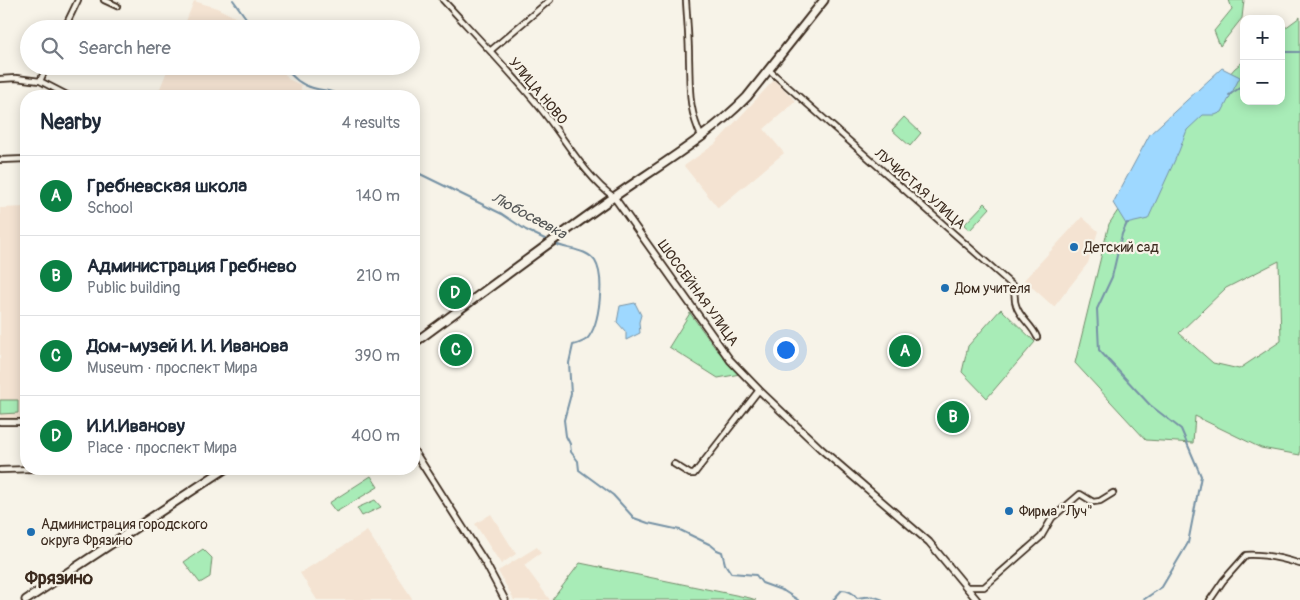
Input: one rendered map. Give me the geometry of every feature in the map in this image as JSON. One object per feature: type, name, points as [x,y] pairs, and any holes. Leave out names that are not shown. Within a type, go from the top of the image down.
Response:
[{"type":"main road","points":[[420,339],[571,227],[702,138],[737,107],[824,0]]},
{"type":"main road","points":[[26,600],[216,475]]},
{"type":"street","points":[[68,20],[78,0]]},
{"type":"street","points":[[104,0],[117,6]]},
{"type":"street","name":"УЛИЦА НОВО","points":[[443,0],[541,109],[592,176],[606,192],[614,197]]},
{"type":"street","points":[[490,51],[550,0]]},
{"type":"street","points":[[686,0],[689,100],[695,125],[702,138]]},
{"type":"street","name":"ЛУЧИСТАЯ УЛИЦА","points":[[768,70],[1012,285],[1016,295],[1016,308],[1034,330],[1037,337]]},
{"type":"street","points":[[40,81],[43,75]]},
{"type":"street","points":[[0,79],[16,78],[40,81],[57,90]]},
{"type":"street","points":[[0,160],[20,159]]},
{"type":"street","name":"ШОССЕЙНАЯ УЛИЦА","points":[[614,197],[730,360],[759,390],[847,472],[929,542],[977,600]]},
{"type":"street","points":[[674,464],[690,474],[694,474],[759,390]]},
{"type":"street","points":[[0,422],[20,422]]},
{"type":"street","points":[[420,460],[486,564],[506,600]]},
{"type":"street","points":[[0,470],[20,469]]},
{"type":"street","points":[[967,587],[984,587],[1041,537],[1052,518],[1080,494],[1094,502],[1100,501],[1112,493]]},
{"type":"street","points":[[1210,600],[1222,581],[1246,555],[1261,554],[1280,557],[1300,564]]},
{"type":"shaded area","points":[[194,1],[217,8],[239,20],[187,20]]},
{"type":"shaded area","points":[[165,75],[286,75],[288,79],[301,85],[301,90],[159,90]]},
{"type":"shaded area","points":[[774,80],[796,101],[764,129],[784,153],[718,208],[684,166],[715,144]]},
{"type":"shaded area","points":[[20,207],[20,419],[0,419],[0,208]]},
{"type":"shaded area","name":"Детский сад","points":[[1082,217],[1098,231],[1088,263],[1054,307],[1024,280]]},
{"type":"shaded area","points":[[491,514],[516,554],[501,564],[475,524]]},
{"type":"shaded area","points":[[367,531],[412,598],[411,600],[317,600],[300,573]]},
{"type":"shaded area","points":[[537,547],[541,553],[524,565],[550,600],[514,600],[498,571]]},
{"type":"green space","points":[[1229,0],[1244,0],[1240,21],[1220,46],[1214,31],[1232,9]]},
{"type":"green space","points":[[1300,17],[1300,455],[1261,448],[1195,416],[1193,443],[1146,440],[1075,363],[1109,224],[1141,175],[1240,64],[1240,105],[1285,105],[1285,28]],"holes":[[[1279,261],[1281,341],[1239,369],[1213,363],[1179,333],[1226,288]]]},
{"type":"green space","points":[[904,117],[921,133],[910,146],[892,130]]},
{"type":"green space","points":[[985,203],[990,208],[970,230],[964,225]]},
{"type":"green space","points":[[1001,309],[1035,342],[987,398],[962,372],[968,346]]},
{"type":"green space","points":[[690,313],[716,349],[740,374],[718,378],[669,347]]},
{"type":"green space","points":[[0,400],[18,400],[18,413],[0,414]]},
{"type":"green space","points":[[371,476],[378,487],[336,512],[329,503]]},
{"type":"green space","points":[[375,500],[381,507],[362,516],[357,508]]},
{"type":"green space","points":[[203,549],[212,558],[210,577],[200,583],[184,562]]},
{"type":"green space","points":[[580,563],[750,598],[756,600],[552,600]]},
{"type":"water","points":[[1222,68],[1240,77],[1222,112],[1215,115],[1203,115],[1187,130],[1148,219],[1126,224],[1113,203],[1150,134]]},
{"type":"water","points":[[635,303],[641,315],[639,322],[640,333],[626,340],[626,332],[617,322],[620,306]]},
{"type":"waterway","name":"Любосеевка","points":[[233,0],[247,20]]},
{"type":"waterway","points":[[1285,52],[1300,52]]},
{"type":"waterway","name":"Любосеевка","points":[[291,75],[304,85],[322,90]]},
{"type":"waterway","points":[[1229,95],[1240,88]]},
{"type":"waterway","name":"Любосеевка","points":[[420,174],[502,214],[526,230],[549,241]]},
{"type":"waterway","points":[[1127,223],[1122,234],[1112,277],[1097,309],[1099,350],[1150,405],[1181,429],[1201,476],[1188,543],[1162,587],[1143,600]]},
{"type":"waterway","name":"Любосеевка","points":[[553,243],[581,251],[591,257],[595,261],[600,278],[600,301],[595,323],[587,339],[573,345],[569,363],[571,394],[564,420],[566,436],[571,452],[578,461],[579,470],[613,495],[634,518],[680,530],[711,545],[722,552],[725,564],[731,573],[756,575],[762,583],[784,591],[798,600]]},
{"type":"waterway","name":"Любосеевка","points":[[833,600],[842,590],[850,592],[857,598],[872,596],[883,600]]},
{"type":"place","name":"Детский сад","points":[[1074,247]]},
{"type":"place","name":"Дом учителя","points":[[945,288]]},
{"type":"place","name":"И.И.Иванову","points":[[455,293]]},
{"type":"place","name":"Дом-музей И. И. Иванова","points":[[456,350]]},
{"type":"place","name":"Гребневская школа","points":[[905,351]]},
{"type":"place","name":"Администрация Гребнево","points":[[953,417]]},
{"type":"place","name":"Фирма \"Луч\"","points":[[1009,511]]},
{"type":"place","name":"Администрация городского округа Фрязино","points":[[31,532]]},
{"type":"district","name":"Фрязино","points":[[59,578]]}]
